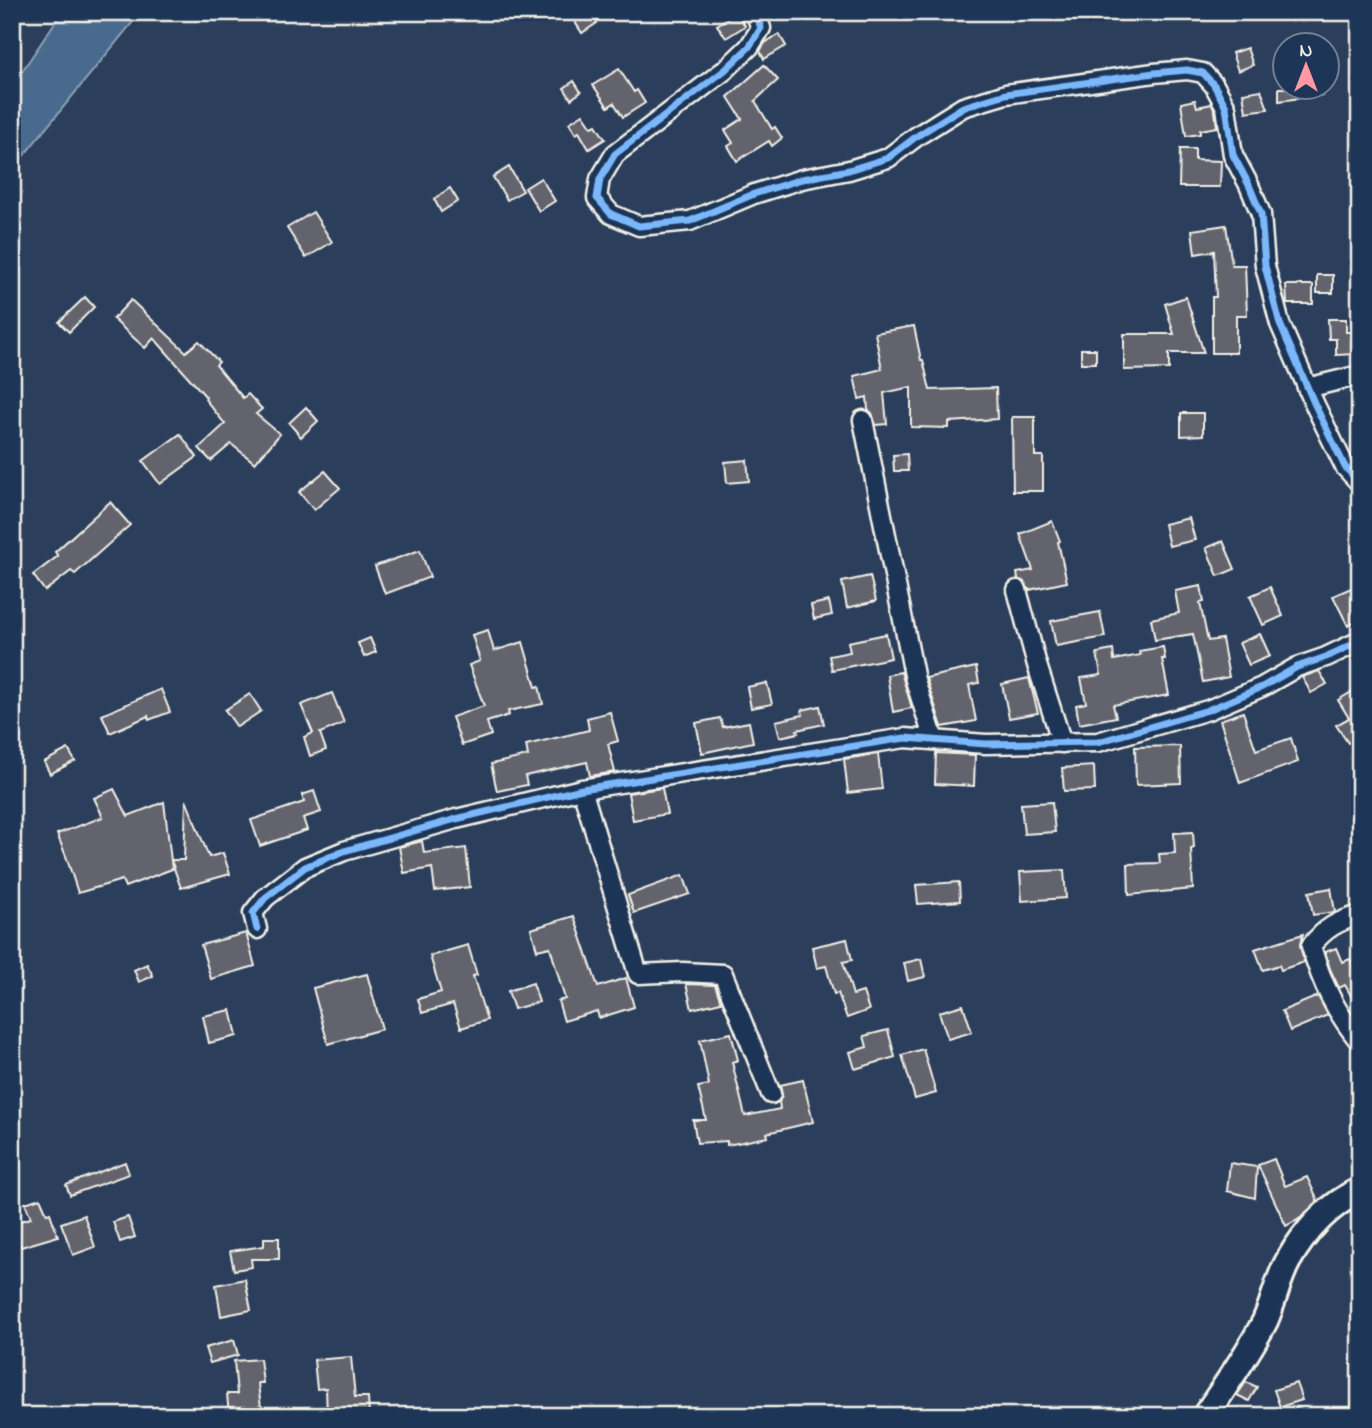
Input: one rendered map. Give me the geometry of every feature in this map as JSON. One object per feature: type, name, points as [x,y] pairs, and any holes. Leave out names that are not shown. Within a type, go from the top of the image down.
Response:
[{"type":"street","points":[[755,12],[761,28],[749,47],[686,102],[615,154],[600,179],[597,198],[611,214],[639,226],[690,221],[754,194],[888,158],[963,107],[1006,94],[1154,73],[1187,70],[1203,73],[1214,85],[1226,107],[1233,155],[1261,214],[1265,266],[1280,324],[1345,467],[1360,483]]},
{"type":"street","points":[[1307,388],[1360,375]]},
{"type":"street","points":[[863,420],[915,680],[934,740]]},
{"type":"street","points":[[1017,590],[1062,743]]},
{"type":"street","points":[[257,929],[253,913],[265,898],[305,867],[344,851],[456,819],[582,789],[905,738],[986,744],[1098,742],[1208,710],[1262,687],[1297,667],[1360,641]]},
{"type":"street","points":[[582,789],[638,974],[723,974],[771,1094]]},
{"type":"street","points":[[1360,915],[1335,922],[1321,933],[1311,946],[1319,976],[1339,1015],[1360,1042]]},
{"type":"street","points":[[1205,1416],[1236,1371],[1265,1320],[1288,1262],[1312,1225],[1349,1195],[1360,1190]]},
{"type":"water","points":[[62,12],[141,12],[12,170],[12,86]]},
{"type":"building","points":[[583,12],[590,12],[597,23],[582,33],[573,19]]},
{"type":"building","points":[[737,12],[745,26],[726,38],[717,25]]},
{"type":"building","points":[[779,34],[786,46],[764,59],[760,51],[765,43]]},
{"type":"building","points":[[1247,48],[1253,65],[1238,71],[1232,53]]},
{"type":"building","points":[[764,65],[778,80],[755,101],[772,129],[775,127],[782,138],[772,146],[769,141],[737,161],[728,146],[733,143],[725,130],[742,119],[728,97]]},
{"type":"building","points":[[619,69],[645,103],[623,117],[614,103],[608,107],[593,85]]},
{"type":"building","points":[[574,81],[581,92],[571,99],[564,88]]},
{"type":"building","points":[[1261,90],[1268,109],[1246,112],[1243,93]]},
{"type":"building","points":[[1195,100],[1197,107],[1212,104],[1217,127],[1186,136],[1181,103]]},
{"type":"building","points":[[583,114],[592,127],[596,125],[605,139],[589,149],[579,132],[576,134],[569,123]]},
{"type":"building","points":[[1180,149],[1195,149],[1195,160],[1221,161],[1220,187],[1179,187]]},
{"type":"building","points":[[509,167],[523,191],[507,200],[493,177]]},
{"type":"building","points":[[541,178],[555,201],[539,211],[525,188]]},
{"type":"building","points":[[450,188],[458,201],[441,212],[434,199]]},
{"type":"building","points":[[313,212],[332,242],[306,258],[287,228]]},
{"type":"building","points":[[1226,225],[1232,265],[1245,265],[1247,315],[1236,315],[1236,353],[1212,353],[1212,297],[1216,297],[1214,251],[1195,254],[1192,230]]},
{"type":"building","points":[[1317,275],[1333,275],[1333,293],[1317,293]]},
{"type":"building","points":[[1286,285],[1313,285],[1313,304],[1287,304]]},
{"type":"building","points":[[85,297],[94,307],[69,332],[59,322]]},
{"type":"building","points":[[1186,297],[1204,353],[1169,353],[1169,369],[1124,370],[1124,334],[1174,334],[1165,304]]},
{"type":"building","points":[[131,300],[186,352],[199,341],[219,362],[216,365],[243,398],[248,394],[262,409],[256,414],[280,434],[255,463],[231,444],[211,461],[199,448],[225,424],[206,397],[154,338],[145,348],[113,319]]},
{"type":"building","points":[[1328,319],[1346,319],[1346,332],[1355,332],[1355,354],[1336,355],[1336,339],[1329,339]]},
{"type":"building","points":[[914,326],[930,390],[996,388],[997,419],[949,422],[949,428],[911,427],[911,387],[884,393],[887,424],[876,425],[872,413],[868,410],[867,397],[859,399],[854,376],[882,369],[875,333]]},
{"type":"building","points":[[1081,349],[1096,349],[1096,363],[1081,363]]},
{"type":"building","points":[[306,407],[318,421],[301,437],[289,423]]},
{"type":"building","points":[[1181,413],[1203,413],[1203,435],[1181,436]]},
{"type":"building","points":[[1012,417],[1035,417],[1035,456],[1043,456],[1043,491],[1013,491]]},
{"type":"building","points":[[180,434],[197,457],[160,484],[143,461]]},
{"type":"building","points":[[907,454],[908,471],[894,471],[893,455]]},
{"type":"building","points":[[747,460],[749,481],[727,483],[725,462]]},
{"type":"building","points":[[325,471],[340,488],[314,510],[299,492]]},
{"type":"building","points":[[110,502],[130,525],[75,574],[71,571],[45,591],[33,575],[58,556],[55,552]]},
{"type":"building","points":[[1189,518],[1195,540],[1169,546],[1164,524]]},
{"type":"building","points":[[1052,521],[1060,541],[1058,542],[1067,582],[1029,590],[1025,583],[1018,579],[1017,573],[1033,570],[1020,534]]},
{"type":"building","points":[[1223,541],[1235,569],[1218,576],[1206,548]]},
{"type":"building","points":[[420,550],[430,577],[385,594],[375,566]]},
{"type":"building","points":[[870,576],[876,601],[847,608],[842,582]]},
{"type":"building","points":[[1360,584],[1360,620],[1348,626],[1333,596]]},
{"type":"building","points":[[1201,586],[1204,602],[1200,603],[1208,641],[1222,639],[1229,677],[1203,682],[1193,634],[1155,640],[1151,619],[1179,613],[1175,591]]},
{"type":"building","points":[[1270,587],[1283,616],[1263,625],[1250,596]]},
{"type":"building","points":[[829,601],[832,615],[814,619],[811,605]]},
{"type":"building","points":[[1100,612],[1105,637],[1056,646],[1051,621]]},
{"type":"building","points":[[488,630],[494,651],[523,642],[543,704],[508,711],[509,715],[487,722],[491,735],[462,745],[452,717],[484,706],[469,665],[480,661],[472,635]]},
{"type":"building","points":[[886,634],[891,658],[832,670],[829,656],[850,652],[848,642]]},
{"type":"building","points":[[1260,634],[1270,656],[1249,665],[1239,643]]},
{"type":"building","points":[[370,638],[376,652],[364,657],[358,643]]},
{"type":"building","points":[[1163,647],[1165,659],[1162,659],[1169,695],[1113,705],[1116,717],[1079,724],[1076,705],[1086,703],[1081,678],[1101,675],[1097,653],[1113,650],[1114,660],[1140,655],[1139,651]]},
{"type":"building","points":[[976,667],[979,683],[969,685],[976,721],[942,727],[926,678]]},
{"type":"building","points":[[1319,671],[1327,684],[1311,693],[1302,677]]},
{"type":"building","points":[[901,672],[912,708],[893,712],[887,675]]},
{"type":"building","points":[[1029,678],[1038,713],[1009,718],[1002,684]]},
{"type":"building","points":[[767,683],[772,704],[751,708],[747,687]]},
{"type":"building","points":[[1360,687],[1360,736],[1348,743],[1336,725],[1349,718],[1338,700]]},
{"type":"building","points":[[161,689],[170,712],[149,720],[148,716],[110,733],[102,715]]},
{"type":"building","points":[[332,693],[344,723],[320,733],[326,750],[310,756],[304,737],[313,733],[301,705]]},
{"type":"building","points":[[250,694],[261,711],[237,727],[225,710]]},
{"type":"building","points":[[820,706],[824,724],[780,737],[776,721],[803,715],[802,710]]},
{"type":"building","points":[[610,712],[618,741],[608,744],[615,772],[590,776],[587,762],[525,776],[527,785],[497,791],[491,764],[528,756],[526,745],[589,730],[587,718]]},
{"type":"building","points":[[1243,712],[1256,750],[1291,738],[1298,762],[1240,783],[1220,720]]},
{"type":"building","points":[[720,718],[723,727],[749,722],[753,742],[702,753],[696,723]]},
{"type":"building","points":[[1180,746],[1181,783],[1136,785],[1135,747]]},
{"type":"building","points":[[68,749],[75,761],[50,774],[44,762]]},
{"type":"building","points":[[936,753],[975,755],[974,786],[935,784]]},
{"type":"building","points":[[878,754],[882,789],[848,793],[844,759]]},
{"type":"building","points":[[1094,766],[1095,790],[1064,791],[1062,768]]},
{"type":"building","points":[[662,788],[667,814],[633,820],[628,793]]},
{"type":"building","points":[[114,789],[128,816],[164,802],[172,869],[125,887],[122,880],[78,893],[57,834],[103,817],[94,798]]},
{"type":"building","points":[[314,791],[321,812],[303,818],[307,830],[260,846],[251,820],[304,802],[302,795]]},
{"type":"building","points":[[186,800],[209,857],[223,853],[230,874],[181,888],[171,860],[184,860]]},
{"type":"building","points":[[1052,802],[1055,832],[1024,834],[1021,804]]},
{"type":"building","points":[[1193,832],[1193,889],[1129,895],[1128,864],[1160,863],[1159,854],[1175,853],[1174,833]]},
{"type":"building","points":[[422,841],[424,853],[466,848],[470,887],[435,891],[432,868],[404,873],[399,847]]},
{"type":"building","points":[[1064,870],[1066,898],[1022,901],[1020,872]]},
{"type":"building","points":[[683,875],[690,894],[634,913],[628,895]]},
{"type":"building","points":[[959,882],[960,901],[918,904],[916,885]]},
{"type":"building","points":[[1331,888],[1335,912],[1313,915],[1309,892]]},
{"type":"building","points":[[574,916],[598,987],[626,978],[634,1007],[599,1018],[597,1011],[564,1021],[558,1001],[565,999],[550,947],[537,950],[531,929]]},
{"type":"building","points":[[246,933],[255,966],[211,979],[201,945]]},
{"type":"building","points":[[1303,934],[1300,944],[1304,962],[1281,970],[1279,965],[1263,970],[1255,949]]},
{"type":"building","points":[[847,939],[852,960],[843,962],[853,995],[863,992],[869,1010],[847,1018],[838,993],[834,994],[826,966],[817,968],[812,947]]},
{"type":"building","points":[[468,945],[477,975],[473,976],[487,1020],[461,1028],[453,1004],[422,1013],[418,999],[441,992],[430,956]]},
{"type":"building","points":[[1336,948],[1342,962],[1350,959],[1360,984],[1360,1012],[1345,985],[1339,988],[1330,969],[1325,952]]},
{"type":"building","points":[[921,959],[925,977],[908,981],[904,963]]},
{"type":"building","points":[[147,964],[153,976],[139,982],[134,970]]},
{"type":"building","points":[[367,974],[382,1029],[328,1044],[313,988]]},
{"type":"building","points":[[533,983],[539,1002],[514,1009],[508,991]]},
{"type":"building","points":[[686,984],[715,985],[721,1002],[692,1009]]},
{"type":"building","points":[[1318,996],[1328,1015],[1290,1031],[1282,1011]]},
{"type":"building","points":[[963,1005],[972,1032],[948,1039],[939,1012]]},
{"type":"building","points":[[231,1010],[237,1036],[209,1043],[203,1016]]},
{"type":"building","points":[[888,1030],[895,1057],[855,1069],[850,1052],[867,1047],[864,1036]]},
{"type":"building","points":[[731,1033],[738,1060],[732,1062],[745,1116],[780,1109],[780,1085],[803,1080],[813,1122],[767,1133],[768,1137],[727,1145],[727,1141],[697,1143],[693,1120],[706,1120],[698,1087],[709,1085],[700,1040]]},
{"type":"building","points":[[923,1049],[936,1093],[915,1099],[902,1055]]},
{"type":"building","points":[[1274,1159],[1285,1186],[1307,1177],[1318,1201],[1298,1220],[1286,1226],[1258,1165]]},
{"type":"building","points":[[125,1162],[129,1174],[70,1195],[66,1185]]},
{"type":"building","points":[[1230,1163],[1257,1167],[1255,1198],[1227,1191]]},
{"type":"building","points":[[40,1198],[47,1214],[50,1213],[58,1236],[21,1247],[13,1223],[31,1218],[25,1203]]},
{"type":"building","points":[[84,1215],[95,1247],[73,1255],[61,1223]]},
{"type":"building","points":[[128,1217],[135,1237],[120,1242],[113,1222]]},
{"type":"building","points":[[264,1238],[279,1238],[279,1259],[251,1259],[252,1267],[234,1270],[230,1251],[264,1246]]},
{"type":"building","points":[[245,1279],[251,1310],[221,1316],[216,1285]]},
{"type":"building","points":[[234,1340],[238,1355],[210,1363],[205,1348]]},
{"type":"building","points":[[351,1357],[355,1397],[368,1397],[369,1416],[327,1416],[326,1388],[317,1389],[314,1360]]},
{"type":"building","points":[[260,1359],[263,1383],[258,1383],[262,1416],[229,1416],[227,1394],[237,1394],[234,1361]]},
{"type":"building","points":[[1246,1382],[1257,1387],[1249,1401],[1237,1395]]},
{"type":"building","points":[[1296,1383],[1302,1400],[1280,1407],[1274,1390]]},
{"type":"cycle path","points":[[755,12],[761,28],[749,47],[725,70],[615,154],[600,179],[597,198],[611,214],[639,226],[690,221],[754,194],[888,158],[963,107],[1006,94],[1154,73],[1187,70],[1203,73],[1214,85],[1226,107],[1233,155],[1261,214],[1265,266],[1280,324],[1345,467],[1360,483]]},
{"type":"cycle path","points":[[257,929],[253,913],[265,898],[305,867],[344,851],[456,819],[582,789],[905,738],[986,744],[1098,742],[1208,710],[1262,687],[1297,667],[1360,641]]}]
